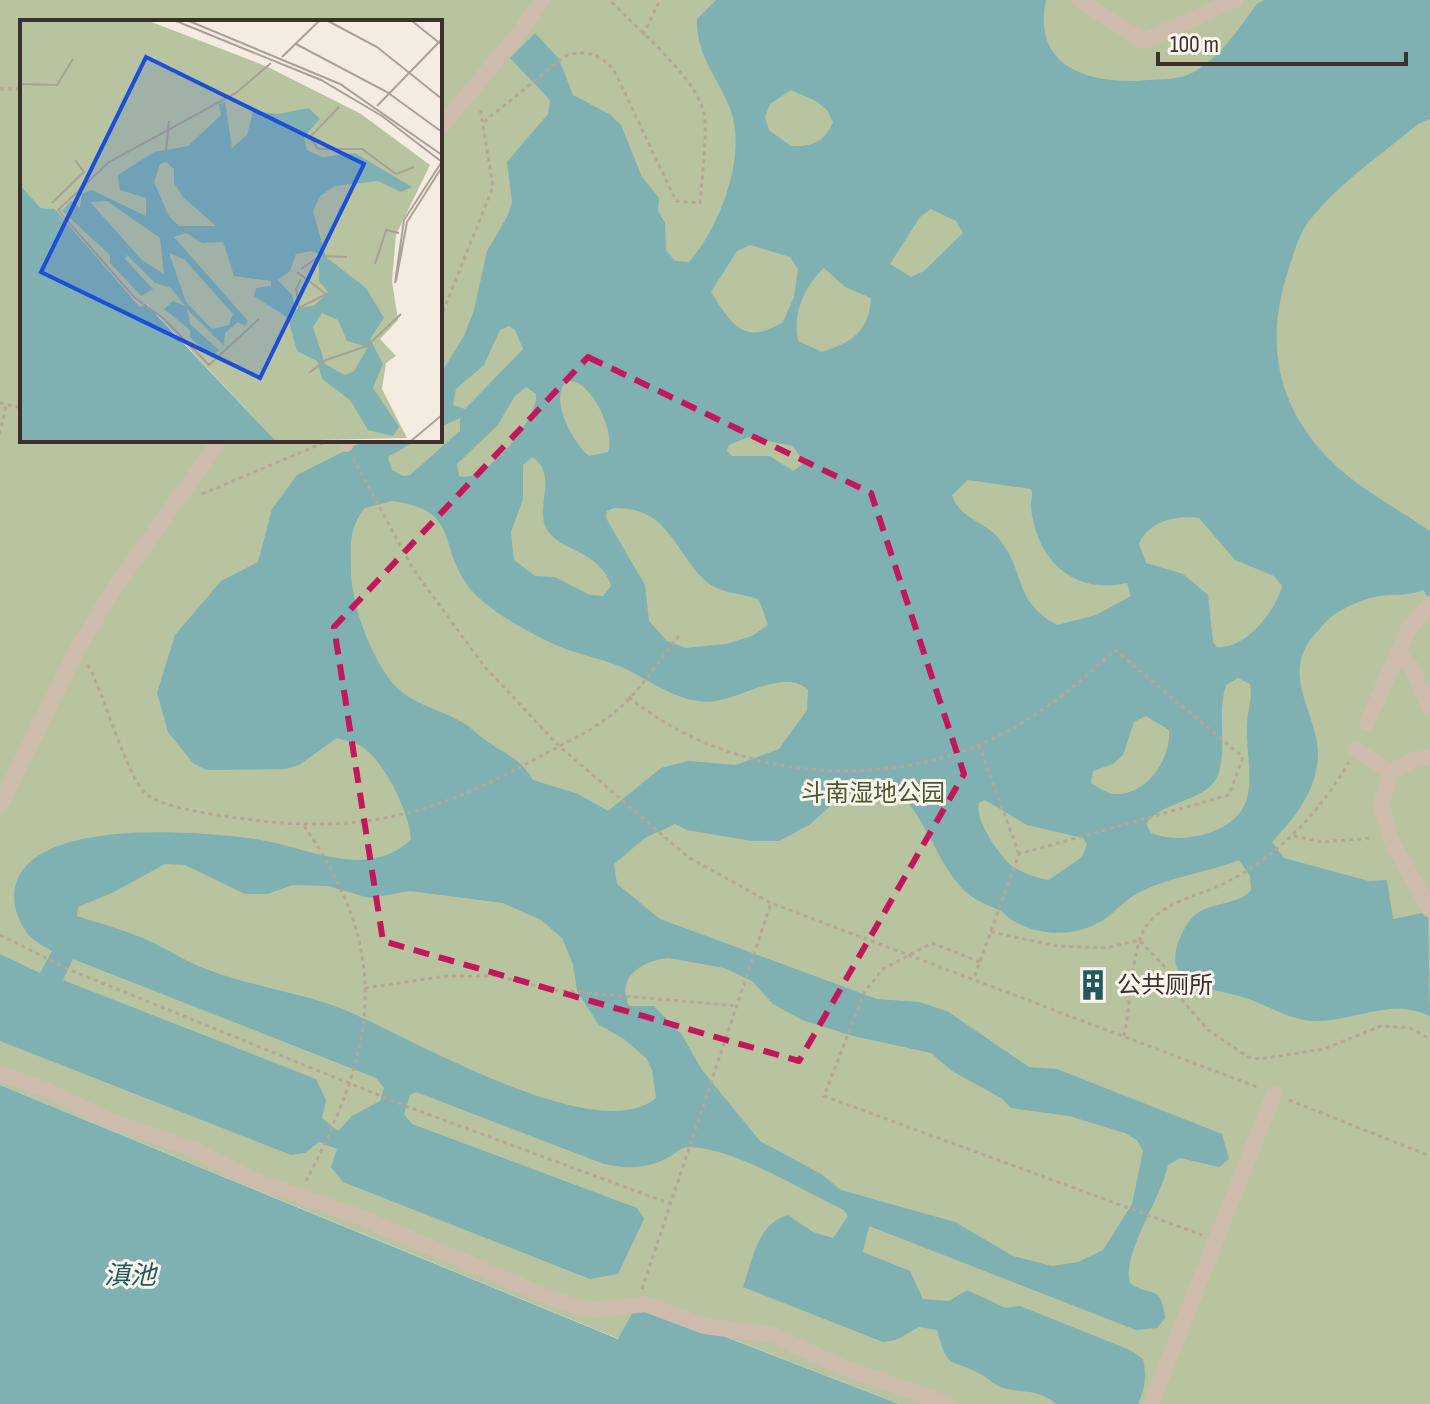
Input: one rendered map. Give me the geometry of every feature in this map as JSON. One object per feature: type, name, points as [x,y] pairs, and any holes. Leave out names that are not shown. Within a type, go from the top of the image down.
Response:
[{"type":"street","points":[[442,126],[521,31],[542,0]]},
{"type":"street","points":[[1079,0],[1144,41],[1235,0]]},
{"type":"street","points":[[0,805],[77,650],[111,593],[219,442]]},
{"type":"street","points":[[1367,723],[1408,630],[1430,604]]},
{"type":"street","points":[[1398,653],[1412,668],[1430,708]]},
{"type":"street","points":[[1356,749],[1391,772]]},
{"type":"street","points":[[1430,758],[1413,760],[1391,772],[1381,803],[1390,838],[1430,910]]},
{"type":"street","points":[[0,1074],[44,1089],[108,1120],[192,1149],[258,1182],[360,1217],[557,1301],[592,1310],[637,1304],[725,1331],[773,1335],[840,1366],[948,1404]]},
{"type":"street","points":[[1151,1404],[1274,1094]]},
{"type":"path","points":[[484,122],[565,56],[581,51],[596,55],[614,70],[676,201],[700,203],[705,120],[702,106],[687,79],[610,0]]},
{"type":"path","points":[[643,35],[660,0]]},
{"type":"path","points":[[442,314],[493,187],[484,122],[473,89]]},
{"type":"path","points":[[0,403],[20,408]]},
{"type":"path","points":[[0,434],[6,405]]},
{"type":"path","points":[[200,494],[324,442]]},
{"type":"path","points":[[346,442],[378,508],[434,601],[518,706],[613,796],[720,877],[771,903],[974,978],[1430,1156]]},
{"type":"path","points":[[77,650],[96,681],[144,792],[154,800],[219,815],[304,826],[357,824],[455,800],[527,764],[612,715],[681,633]]},
{"type":"path","points":[[629,697],[668,725],[698,741],[767,762],[810,769],[903,766],[979,745],[1034,716],[1115,650],[1243,757],[1229,795],[1019,854]]},
{"type":"path","points":[[974,978],[1019,854],[979,745]]},
{"type":"path","points":[[1124,1037],[1139,940],[1145,928],[1157,914],[1241,874],[1294,836],[1340,777],[1356,749]]},
{"type":"path","points":[[298,1195],[351,1084],[367,1007],[361,950],[341,892],[304,826]]},
{"type":"path","points":[[1294,836],[1322,842],[1390,838]]},
{"type":"path","points":[[637,1304],[659,1246],[771,903]]},
{"type":"path","points":[[990,932],[1057,946],[1106,948],[1139,940]]},
{"type":"path","points":[[0,935],[70,970],[377,1095],[671,1204]]},
{"type":"path","points":[[1139,940],[1164,966],[1182,1000],[1208,1030],[1248,1057],[1259,1059],[1324,1049],[1381,1026],[1410,1028],[1430,1039]]},
{"type":"path","points":[[980,962],[932,943],[883,969],[865,991],[824,1096],[1216,1241]]},
{"type":"path","points":[[365,988],[447,976],[497,976],[555,990],[737,1006]]},
{"type":"highlighted area","points":[[588,357],[871,493],[964,774],[799,1061],[383,941],[334,627]]},
{"type":"green space","name":"斗南湿地公园","points":[[0,0],[1430,0],[1430,1404],[899,1404],[639,1303],[619,1339],[0,1085]]},
{"type":"water","points":[[716,0],[1046,0],[1044,24],[1048,43],[1057,57],[1071,68],[1088,75],[1127,81],[1175,78],[1201,68],[1219,52],[1257,4],[1264,0],[1430,0],[1430,119],[1418,124],[1347,182],[1306,226],[1282,292],[1277,345],[1287,394],[1312,440],[1353,480],[1430,531],[1430,600],[1423,590],[1381,596],[1349,606],[1327,621],[1304,650],[1300,680],[1317,741],[1316,769],[1303,803],[1272,842],[1284,858],[1369,881],[1387,880],[1393,919],[1428,912],[1430,1016],[1416,1011],[1387,1009],[1309,1021],[1247,998],[1203,987],[1181,976],[1175,960],[1176,951],[1192,918],[1205,909],[1238,899],[1251,890],[1250,876],[1239,860],[1177,878],[1134,895],[1102,921],[1086,928],[1055,933],[1023,926],[962,888],[915,812],[886,782],[854,791],[835,802],[809,825],[779,841],[752,841],[687,830],[675,824],[645,838],[614,864],[617,884],[660,919],[877,999],[919,1002],[947,1011],[1029,1067],[1057,1069],[1222,1134],[1229,1159],[1219,1167],[1180,1158],[1168,1165],[1136,1242],[1131,1257],[1130,1283],[1161,1299],[1165,1318],[1157,1328],[1136,1330],[869,1226],[863,1252],[910,1271],[923,1299],[949,1301],[967,1290],[1006,1308],[1020,1306],[1130,1350],[1143,1359],[1144,1365],[1145,1382],[1138,1404],[1056,1404],[1037,1393],[1000,1387],[971,1369],[952,1362],[945,1353],[937,1330],[919,1327],[896,1340],[883,1342],[743,1287],[753,1254],[769,1226],[788,1215],[813,1232],[833,1238],[848,1216],[844,1210],[728,1155],[687,1147],[653,1164],[613,1166],[416,1092],[410,1095],[404,1114],[412,1124],[637,1208],[644,1219],[618,1274],[590,1279],[343,1182],[331,1167],[337,1149],[319,1142],[305,1153],[291,1155],[0,1041],[0,954],[40,973],[52,951],[28,934],[15,907],[19,877],[39,855],[71,842],[153,832],[255,839],[331,857],[364,860],[393,852],[411,839],[406,816],[387,775],[370,753],[356,743],[337,738],[299,765],[286,769],[206,770],[193,763],[168,732],[157,693],[175,635],[221,581],[258,562],[272,509],[297,475],[362,442],[414,442],[388,457],[392,470],[403,476],[410,475],[460,431],[460,418],[442,426],[442,372],[464,336],[474,310],[487,251],[508,215],[512,202],[507,162],[548,114],[550,100],[510,58],[535,33],[559,59],[573,95],[611,115],[621,125],[642,177],[659,198],[658,211],[665,223],[666,250],[675,261],[689,262],[720,212],[733,170],[735,150],[731,111],[704,56],[697,19]],"holes":[[[791,90],[816,101],[827,110],[833,122],[817,142],[791,146],[769,130],[765,117],[770,104]],[[931,209],[956,221],[963,233],[924,271],[911,277],[890,264],[920,217]],[[750,245],[790,257],[798,269],[794,297],[783,322],[758,332],[748,332],[732,322],[711,292],[737,251]],[[824,268],[845,287],[871,298],[867,319],[857,334],[822,352],[798,341],[799,311],[811,283]],[[509,326],[515,330],[523,349],[465,409],[453,405],[456,389],[484,365],[500,330]],[[570,381],[578,383],[594,399],[609,433],[608,452],[589,456],[583,450],[566,423],[560,402],[564,384]],[[526,387],[536,394],[535,404],[521,432],[496,460],[470,476],[459,476],[457,464],[497,426],[515,396]],[[748,437],[793,446],[804,463],[793,471],[770,456],[732,456],[727,451],[729,445]],[[532,457],[544,472],[543,519],[546,528],[552,536],[589,558],[606,574],[611,586],[603,596],[590,595],[555,577],[535,576],[514,560],[511,532],[523,499],[523,465]],[[968,480],[1031,489],[1031,508],[1041,544],[1061,570],[1090,584],[1127,583],[1131,596],[1096,615],[1057,625],[1043,616],[1026,596],[1000,540],[961,510],[952,495]],[[392,501],[415,506],[430,513],[439,523],[462,577],[474,593],[502,616],[535,635],[619,666],[677,696],[690,699],[715,701],[776,683],[799,684],[808,690],[807,710],[779,749],[736,765],[688,761],[661,768],[608,811],[578,794],[533,780],[518,762],[466,725],[403,693],[383,670],[366,637],[355,602],[351,545],[356,523],[365,508]],[[614,508],[648,515],[669,534],[707,582],[719,589],[759,600],[768,625],[752,636],[726,644],[686,648],[667,641],[649,621],[645,585],[606,518],[607,511]],[[1199,518],[1235,560],[1274,576],[1282,586],[1266,617],[1238,642],[1217,647],[1213,642],[1208,595],[1183,574],[1146,563],[1139,544],[1143,536],[1164,521]],[[1238,678],[1250,684],[1247,721],[1249,786],[1243,807],[1223,827],[1208,833],[1178,838],[1151,833],[1146,824],[1153,816],[1196,795],[1214,782],[1221,761],[1226,685]],[[1146,716],[1169,730],[1169,741],[1161,764],[1155,774],[1137,789],[1114,794],[1091,783],[1093,771],[1113,764],[1123,755],[1134,722]],[[985,800],[1027,825],[1083,838],[1087,844],[1082,857],[1049,880],[1012,866],[1001,854],[980,818],[979,803]],[[165,864],[185,865],[245,894],[267,894],[293,885],[328,886],[369,898],[410,891],[503,903],[541,920],[562,938],[573,964],[577,991],[599,1025],[624,1039],[646,1058],[652,1070],[656,1098],[628,1110],[590,1109],[546,1099],[452,1061],[340,1008],[222,975],[143,938],[77,916],[78,907],[114,892]],[[669,958],[724,968],[752,981],[773,1004],[802,1020],[853,1036],[931,1053],[952,1071],[1001,1098],[1011,1108],[1069,1116],[1125,1133],[1137,1140],[1143,1151],[1132,1204],[1103,1250],[1078,1262],[1052,1266],[1013,1256],[955,1222],[841,1190],[821,1174],[760,1141],[702,1070],[682,1035],[654,1006],[629,1006],[626,986],[629,978],[642,966]],[[73,959],[376,1078],[384,1088],[380,1101],[352,1116],[338,1131],[322,1118],[326,1100],[316,1079],[63,980]]]},
{"type":"water","name":"滇池","points":[[0,1085],[618,1339],[638,1303],[899,1404],[0,1404]]},
{"type":"place","name":"公共厕所","points":[[1093,985]]}]
